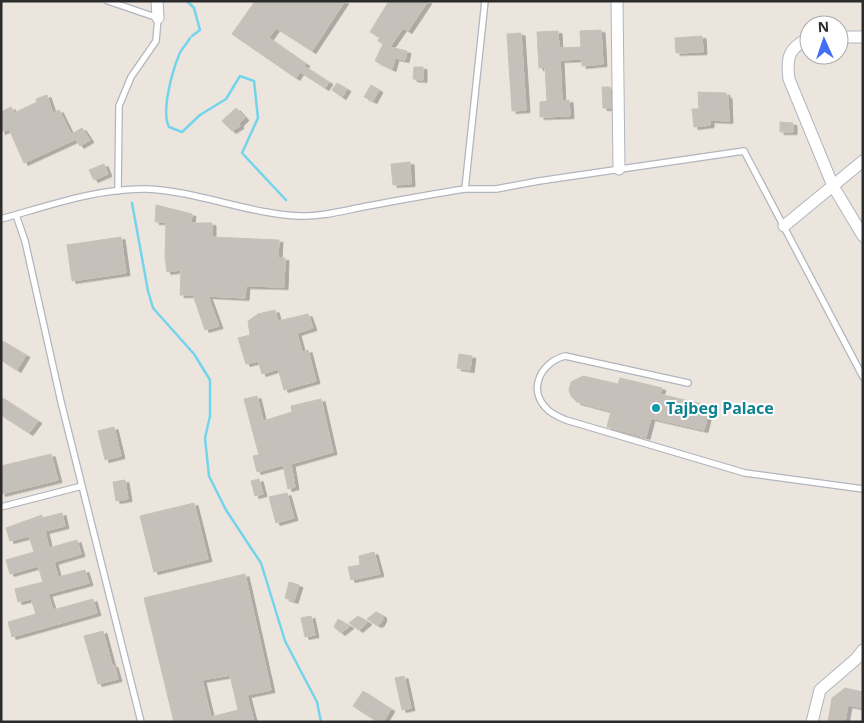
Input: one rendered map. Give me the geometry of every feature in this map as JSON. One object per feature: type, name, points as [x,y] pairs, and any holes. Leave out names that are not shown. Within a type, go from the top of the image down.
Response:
[{"type":"street","points":[[156,1],[158,18]]},
{"type":"street","points":[[617,1],[619,169]]},
{"type":"street","points":[[849,37],[863,37]]},
{"type":"street","points":[[799,43],[795,45],[787,63],[789,79],[833,186],[863,236]]},
{"type":"street","points":[[784,226],[863,161]]},
{"type":"street","points":[[812,722],[820,690],[861,657]]},
{"type":"lane","points":[[108,1],[158,18],[156,41],[131,77],[119,106],[118,190]]},
{"type":"lane","points":[[465,189],[485,1]]},
{"type":"lane","points":[[1,219],[118,190],[146,189],[177,192],[266,212],[301,216],[334,213],[465,189],[506,188],[744,151],[850,356],[863,377]]},
{"type":"lane","points":[[16,215],[141,722]]},
{"type":"lane","points":[[688,383],[566,356],[547,365],[539,377],[538,390],[546,409],[566,420],[745,473],[863,489]]},
{"type":"lane","points":[[1,507],[82,486]]},
{"type":"building","points":[[255,1],[345,1],[312,51],[276,28],[269,38],[306,64],[304,66],[329,82],[325,88],[300,72],[296,78],[232,34]]},
{"type":"building","points":[[389,1],[428,1],[408,31],[403,28],[390,47],[407,51],[405,60],[395,58],[392,69],[375,61],[383,44],[378,41],[380,37],[370,32]]},
{"type":"building","points":[[601,30],[603,64],[582,66],[582,59],[560,60],[562,101],[569,100],[570,116],[540,117],[540,102],[547,101],[545,67],[539,68],[537,32],[558,31],[559,48],[581,47],[580,31]]},
{"type":"building","points":[[521,33],[526,110],[512,111],[507,34]]},
{"type":"building","points":[[702,36],[703,52],[676,53],[675,38]]},
{"type":"building","points":[[414,67],[423,67],[423,80],[413,79]]},
{"type":"building","points":[[337,83],[347,89],[342,97],[332,90]]},
{"type":"building","points":[[371,85],[379,90],[373,101],[364,97]]},
{"type":"building","points":[[602,87],[610,87],[611,108],[603,108]]},
{"type":"building","points":[[698,92],[726,93],[726,96],[728,96],[729,121],[710,120],[710,125],[694,127],[692,109],[699,109]]},
{"type":"building","points":[[47,95],[53,113],[59,110],[74,140],[24,163],[9,129],[1,132],[1,112],[11,107],[14,113],[37,102],[36,99]]},
{"type":"building","points":[[236,108],[245,118],[239,124],[240,126],[232,131],[222,121]]},
{"type":"building","points":[[780,122],[793,123],[793,132],[780,132]]},
{"type":"building","points":[[82,128],[90,140],[80,146],[72,134]]},
{"type":"building","points":[[410,162],[411,184],[393,185],[391,164]]},
{"type":"building","points":[[104,164],[108,174],[94,180],[89,170]]},
{"type":"building","points":[[156,205],[192,214],[191,223],[212,223],[212,237],[279,240],[278,258],[285,258],[284,287],[246,286],[245,298],[208,296],[219,326],[205,330],[193,295],[180,295],[181,270],[167,272],[165,257],[166,222],[155,222]]},
{"type":"building","points":[[121,237],[126,273],[72,281],[67,245]]},
{"type":"building","points":[[275,310],[278,321],[308,314],[313,328],[297,333],[302,352],[308,350],[316,381],[284,390],[278,369],[262,374],[258,361],[246,364],[238,338],[250,335],[248,321],[258,314]]},
{"type":"building","points":[[1,340],[26,355],[17,370],[1,360]]},
{"type":"building","points":[[459,354],[472,356],[470,370],[457,368]]},
{"type":"building","name":"Tajbeg Palace","points":[[583,376],[618,384],[620,378],[662,388],[660,394],[710,406],[704,430],[651,418],[646,437],[607,427],[611,411],[577,402],[571,396],[569,390],[571,382]]},
{"type":"building","points":[[257,396],[263,421],[292,412],[291,406],[321,399],[333,452],[291,464],[295,487],[288,489],[283,465],[257,472],[253,456],[259,455],[244,399]]},
{"type":"building","points":[[1,397],[38,421],[29,433],[1,415]]},
{"type":"building","points":[[114,427],[121,456],[105,460],[98,431]]},
{"type":"building","points":[[51,454],[58,480],[1,494],[1,466]]},
{"type":"building","points":[[259,479],[263,494],[255,496],[251,481]]},
{"type":"building","points":[[125,480],[128,499],[116,501],[113,482]]},
{"type":"building","points":[[287,493],[294,518],[276,523],[269,497]]},
{"type":"building","points":[[194,503],[208,559],[154,572],[140,516]]},
{"type":"building","points":[[62,513],[65,526],[45,531],[49,548],[77,540],[81,554],[54,562],[58,577],[85,570],[89,583],[48,594],[53,610],[93,599],[97,613],[12,637],[8,622],[36,614],[31,599],[18,602],[15,589],[43,582],[38,566],[10,574],[6,560],[34,552],[29,536],[10,541],[6,528],[42,515],[42,518]]},
{"type":"building","points":[[374,552],[380,574],[351,580],[348,567],[360,565],[359,556]]},
{"type":"building","points":[[245,574],[271,690],[247,695],[254,722],[174,722],[144,598]],"holes":[[[230,675],[238,710],[211,717],[202,680]]]},
{"type":"building","points":[[289,582],[299,585],[294,601],[285,598]]},
{"type":"building","points":[[376,612],[382,615],[383,618],[380,624],[377,625],[367,619]]},
{"type":"building","points":[[311,616],[315,635],[305,637],[301,618]]},
{"type":"building","points":[[358,616],[368,622],[359,630],[349,623]]},
{"type":"building","points":[[338,619],[350,626],[341,633],[334,627]]},
{"type":"building","points":[[103,631],[112,665],[114,665],[118,679],[98,684],[84,636]]},
{"type":"building","points":[[404,676],[411,708],[402,710],[395,678]]},
{"type":"building","points":[[845,688],[863,692],[863,708],[848,705],[845,722],[828,722],[832,698]]},
{"type":"building","points":[[363,691],[391,709],[383,722],[378,722],[353,706]]},
{"type":"waterway","points":[[187,1],[194,8],[200,30],[192,36]]},
{"type":"waterway","points":[[190,38],[176,62],[171,81],[166,112],[169,127],[182,132],[200,115],[226,99],[240,76],[254,81],[258,118],[242,153],[286,200]]},
{"type":"waterway","points":[[132,203],[148,291],[153,308],[194,354],[210,380],[210,416],[205,438],[209,476],[226,510],[261,563],[285,641],[317,702],[321,722]]},
{"type":"place","name":"Tajbeg Palace","points":[[656,408]]}]
